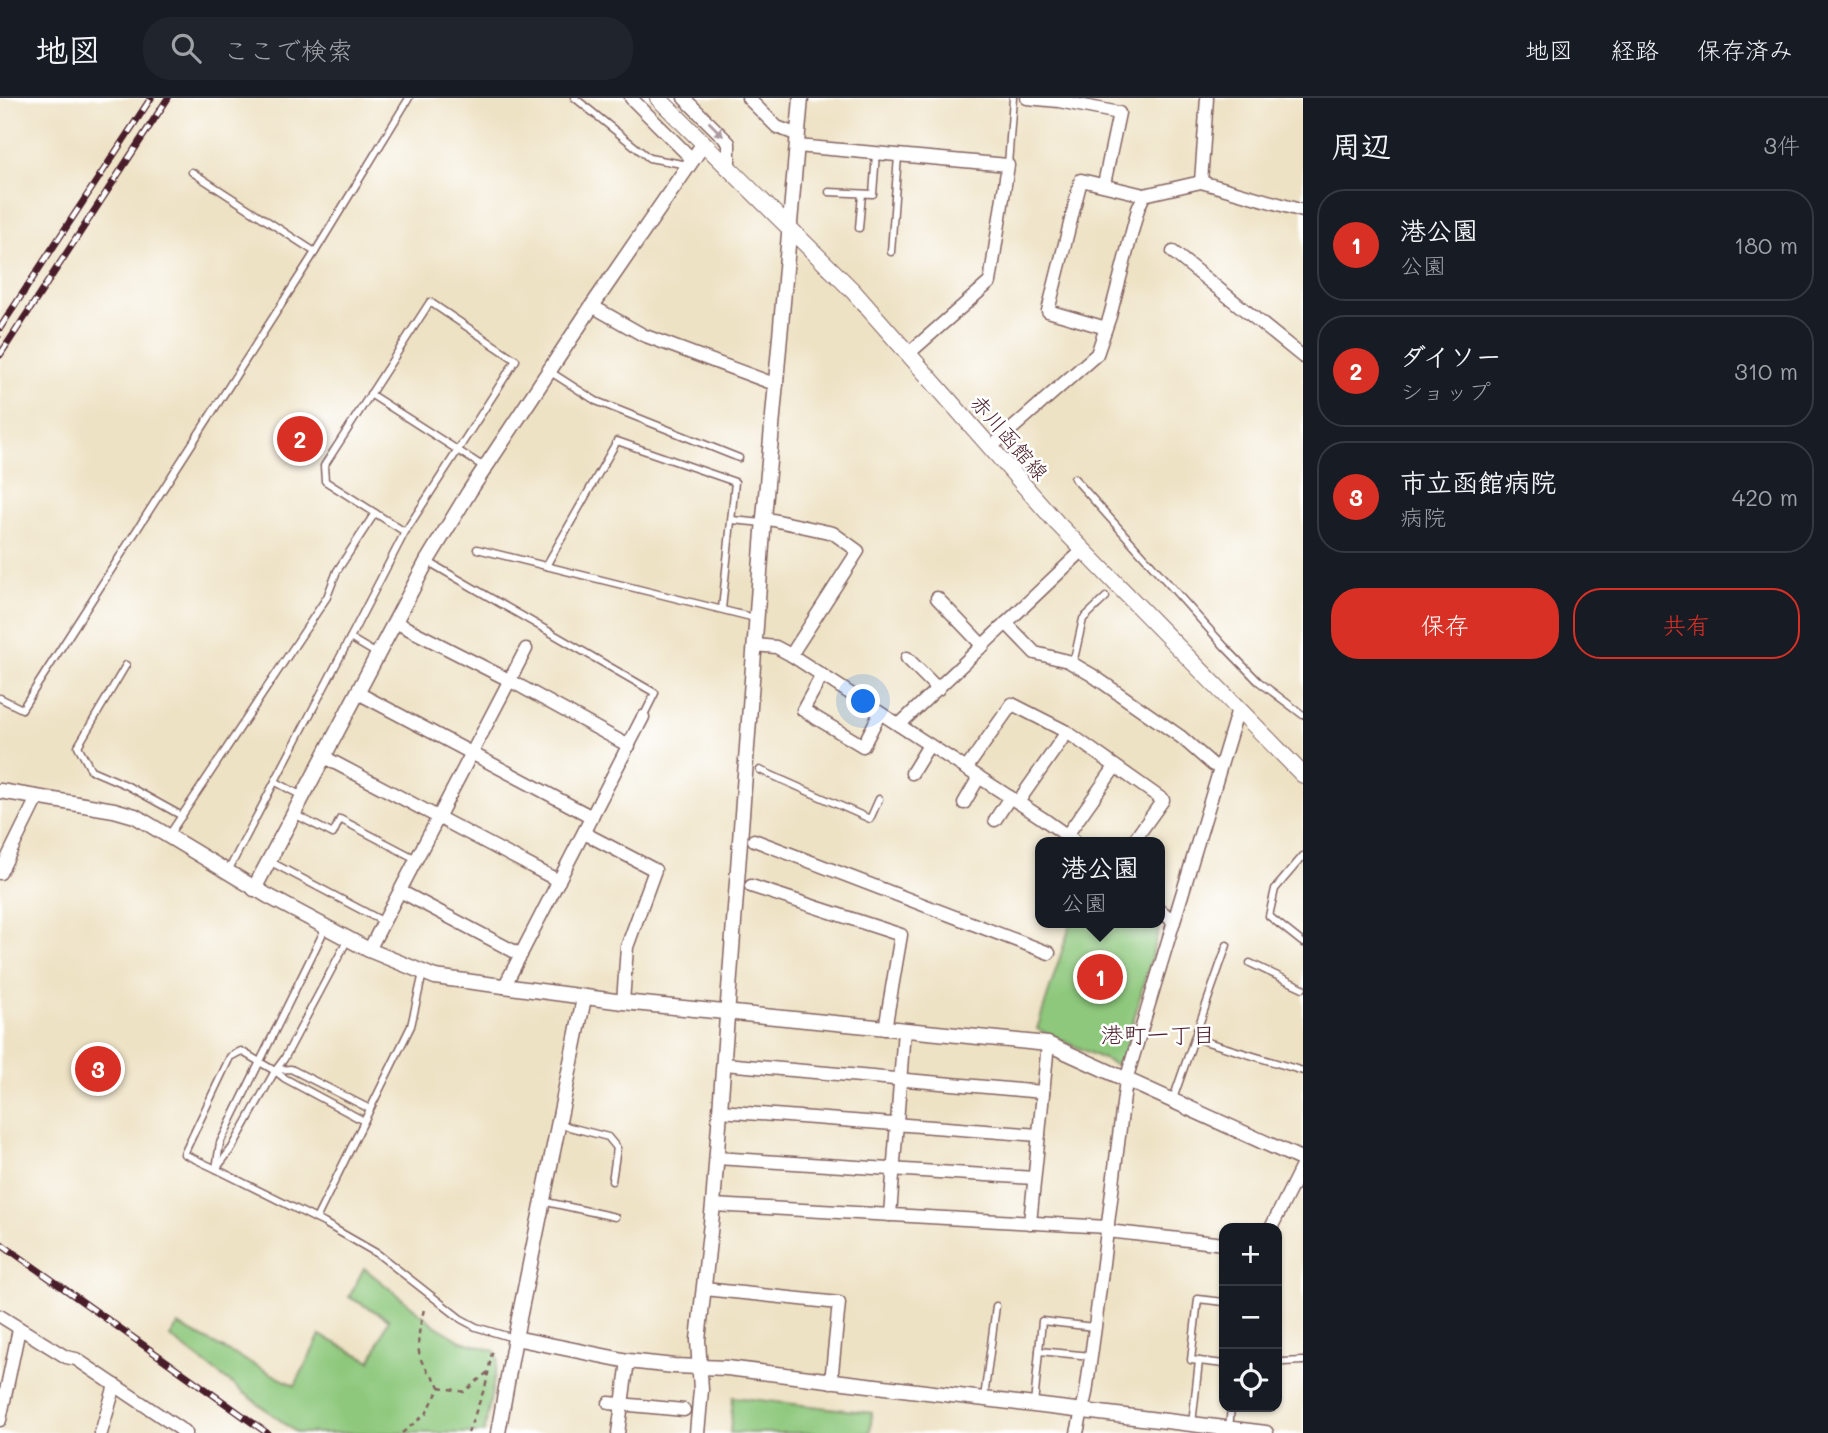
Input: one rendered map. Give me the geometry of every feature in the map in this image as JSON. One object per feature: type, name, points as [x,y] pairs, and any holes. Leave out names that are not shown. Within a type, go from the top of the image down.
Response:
[{"type":"main road","name":"赤川函館線","points":[[658,98],[853,291],[1083,550],[1303,775]]},
{"type":"street","points":[[631,98],[690,162]]},
{"type":"street","points":[[684,98],[729,143],[729,169]]},
{"type":"street","points":[[748,98],[777,127],[797,140],[898,156],[1008,165],[990,282],[908,354]]},
{"type":"street","points":[[697,1433],[700,1368],[698,1340],[713,1205],[763,521],[801,98]]},
{"type":"street","points":[[1027,98],[1059,100],[1119,113],[1104,184]]},
{"type":"street","points":[[1200,182],[1207,98]]},
{"type":"street","points":[[254,889],[427,561],[592,306],[704,143]]},
{"type":"street","points":[[1106,327],[1048,312],[1081,180],[1144,195],[1200,182],[1303,211]]},
{"type":"street","points":[[990,448],[1097,354],[1144,195]]},
{"type":"street","points":[[1173,252],[1303,357]]},
{"type":"street","points":[[592,306],[643,335],[777,384]]},
{"type":"street","points":[[763,521],[834,533],[858,551],[791,655]]},
{"type":"street","points":[[899,726],[1083,550]]},
{"type":"street","points":[[937,598],[983,646]]},
{"type":"street","points":[[395,622],[509,680],[629,746]]},
{"type":"street","points":[[1006,623],[1035,653],[1071,663],[1181,737],[1213,765]]},
{"type":"street","points":[[755,645],[776,646],[791,655],[1068,837]]},
{"type":"street","points":[[369,950],[526,649]]},
{"type":"street","points":[[907,658],[938,689]]},
{"type":"street","points":[[822,675],[803,710],[863,746],[880,713]]},
{"type":"street","points":[[358,694],[592,817]]},
{"type":"street","points":[[966,769],[1012,704],[1066,732],[1163,800],[1137,837]]},
{"type":"street","points":[[1077,1433],[1091,1356],[1126,1080],[1238,709]]},
{"type":"street","points":[[504,988],[643,717]]},
{"type":"street","points":[[995,820],[1066,732]]},
{"type":"street","points":[[912,773],[929,745]]},
{"type":"street","points":[[324,757],[559,881]]},
{"type":"street","points":[[1072,837],[1115,767]]},
{"type":"street","points":[[964,803],[979,777]]},
{"type":"street","points":[[0,791],[135,816],[254,889],[369,950],[435,977],[584,998],[1048,1044],[1303,1162],[1273,1223]]},
{"type":"street","points":[[0,873],[37,798]]},
{"type":"street","points":[[584,833],[655,870],[627,947],[623,1002]]},
{"type":"street","points":[[754,840],[1049,953]]},
{"type":"street","points":[[751,886],[901,934],[885,1028]]},
{"type":"street","points":[[400,891],[521,955]]},
{"type":"street","points":[[1165,914],[1174,922]]},
{"type":"street","points":[[498,1433],[584,998]]},
{"type":"street","points":[[890,1215],[905,1030]]},
{"type":"street","points":[[1030,1223],[1048,1044]]},
{"type":"street","points":[[724,1064],[1043,1092]]},
{"type":"street","points":[[720,1111],[1039,1135]]},
{"type":"street","points":[[716,1157],[1034,1178]]},
{"type":"street","points":[[713,1205],[1030,1223],[1107,1229],[1219,1243]]},
{"type":"street","points":[[705,1289],[839,1303],[831,1382]]},
{"type":"street","points":[[0,1316],[66,1357],[76,1359],[184,1433]]},
{"type":"street","points":[[0,1420],[19,1329]]},
{"type":"street","points":[[515,1338],[628,1361],[727,1368],[1266,1433]]},
{"type":"street","points":[[618,1433],[616,1404],[628,1361]]},
{"type":"street","points":[[101,1433],[115,1385]]},
{"type":"street","points":[[616,1404],[684,1410]]},
{"type":"lane","points":[[0,698],[22,709],[315,252],[409,98]]},
{"type":"lane","points":[[575,98],[649,158],[690,162]]},
{"type":"lane","points":[[1008,165],[1013,98]]},
{"type":"lane","points":[[829,192],[873,194],[876,153]]},
{"type":"lane","points":[[891,253],[898,156]]},
{"type":"lane","points":[[192,172],[315,252]]},
{"type":"lane","points":[[859,228],[863,194]]},
{"type":"lane","points":[[227,872],[405,532],[516,360],[430,302],[324,466],[324,481],[405,532]]},
{"type":"lane","points":[[549,371],[596,401],[738,458]]},
{"type":"lane","points":[[370,394],[485,468]]},
{"type":"lane","points":[[546,566],[617,441],[735,482],[722,610]]},
{"type":"lane","points":[[1074,478],[1233,656],[1258,681],[1303,715]]},
{"type":"lane","points":[[169,835],[327,597],[337,571],[375,513]]},
{"type":"lane","points":[[732,520],[763,521]]},
{"type":"lane","points":[[477,549],[757,618]]},
{"type":"lane","points":[[427,561],[655,693],[643,717]]},
{"type":"lane","points":[[1071,663],[1083,619],[1106,597]]},
{"type":"lane","points":[[350,638],[378,655]]},
{"type":"lane","points":[[126,665],[78,746],[91,770],[126,785],[182,816]]},
{"type":"lane","points":[[760,770],[870,819],[879,799]]},
{"type":"lane","points":[[276,782],[303,797]]},
{"type":"lane","points":[[294,814],[333,834],[340,820],[416,859]]},
{"type":"lane","points":[[1303,856],[1275,889],[1269,916],[1303,943]]},
{"type":"lane","points":[[269,861],[384,922]]},
{"type":"lane","points":[[216,1169],[220,1143],[326,927]]},
{"type":"lane","points":[[216,1169],[232,1149],[275,1070],[284,1059],[348,939]]},
{"type":"lane","points":[[1173,1101],[1227,944]]},
{"type":"lane","points":[[1250,963],[1303,988]]},
{"type":"lane","points":[[316,1219],[411,1026],[423,973]]},
{"type":"lane","points":[[1194,1038],[1303,1071]]},
{"type":"lane","points":[[364,1121],[284,1078],[241,1051],[230,1057],[184,1154],[316,1219],[378,1254],[461,1319],[476,1327],[515,1338]]},
{"type":"lane","points":[[275,1070],[291,1069],[369,1108]]},
{"type":"lane","points":[[558,1124],[608,1137],[617,1148],[612,1181]]},
{"type":"lane","points":[[542,1200],[615,1217]]},
{"type":"lane","points":[[1219,1301],[1198,1299],[1191,1360],[1219,1363]]},
{"type":"lane","points":[[984,1399],[996,1306]]},
{"type":"lane","points":[[1034,1405],[1042,1321],[1095,1327]]},
{"type":"lane","points":[[1039,1351],[1091,1356]]},
{"type":"lane","points":[[1192,1424],[1199,1361]]},
{"type":"lane","points":[[1283,1362],[1303,1361]]},
{"type":"lane","points":[[1229,1429],[1231,1412]]},
{"type":"path","points":[[424,1309],[418,1334],[418,1348],[422,1363],[440,1387],[464,1392],[489,1371]]},
{"type":"path","points":[[468,1433],[489,1371],[493,1347]]},
{"type":"path","points":[[402,1433],[426,1414],[440,1387]]},
{"type":"green space","points":[[1069,928],[1159,928],[1122,1061],[1114,1064],[1037,1029]]},
{"type":"green space","points":[[364,1268],[436,1326],[461,1341],[495,1351],[498,1359],[484,1433],[297,1433],[170,1337],[178,1325],[295,1386],[320,1335],[371,1361],[389,1319],[349,1297]]},
{"type":"green space","points":[[733,1397],[872,1413],[870,1433],[730,1433]]},
{"type":"railway","points":[[0,328],[151,98]]},
{"type":"railway","points":[[0,355],[168,98]]},
{"type":"railway","points":[[0,1243],[267,1433]]},
{"type":"place","name":"ダイソー","points":[[300,439]]},
{"type":"place","name":"港公園","points":[[1100,977]]},
{"type":"place","name":"市立函館病院","points":[[98,1069]]},
{"type":"district","name":"港町一丁目","points":[[1158,1035]]}]
